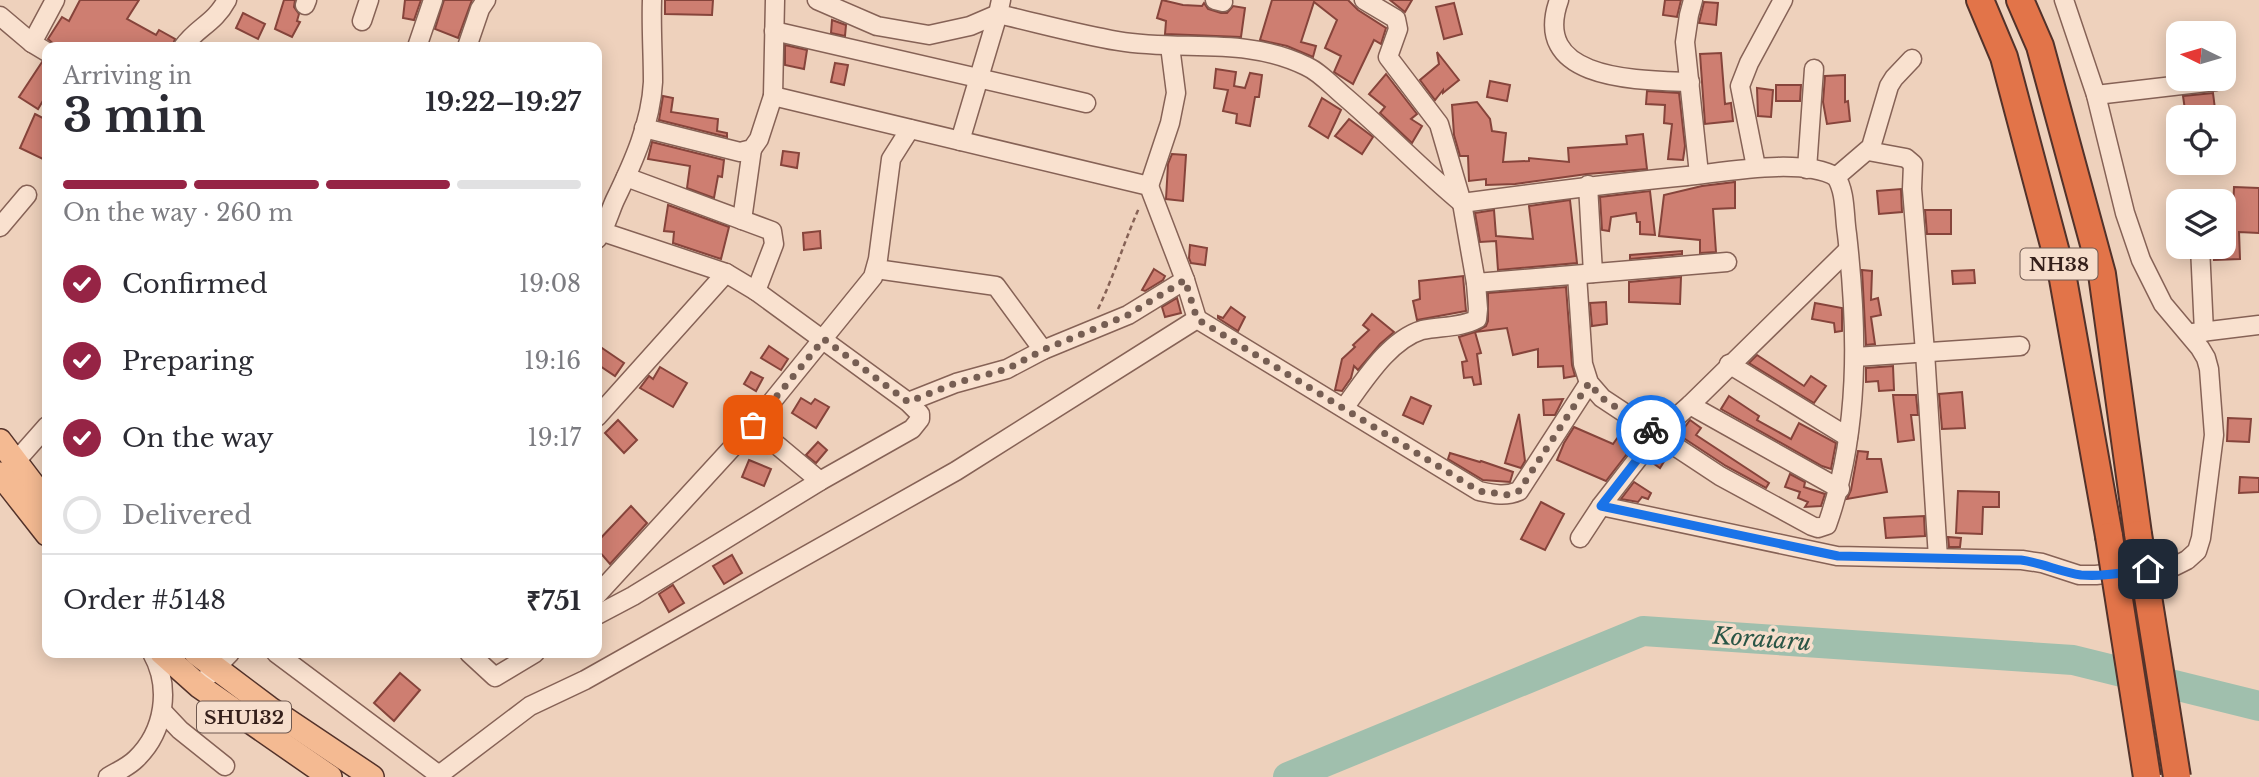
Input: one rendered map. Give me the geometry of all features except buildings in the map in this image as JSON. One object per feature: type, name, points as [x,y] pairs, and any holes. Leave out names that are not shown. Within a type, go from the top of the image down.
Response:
[{"type":"highway","name":"NH38","points":[[1980,0],[2004,57],[2063,279],[2109,536],[2147,777]]},
{"type":"highway","name":"NH38","points":[[2020,0],[2040,46],[2102,274],[2138,534],[2177,777]]},
{"type":"main road","points":[[0,441],[6,471],[42,526]]},
{"type":"main road","points":[[6,471],[42,499]]},
{"type":"main road","name":"SHU132","points":[[168,658],[199,686],[330,777]]},
{"type":"main road","points":[[223,660],[269,708],[369,775]]},
{"type":"street","points":[[0,16],[40,47],[55,0]]},
{"type":"street","points":[[186,42],[219,14],[228,0]]},
{"type":"street","points":[[362,21],[369,0]]},
{"type":"street","points":[[419,42],[433,0]]},
{"type":"street","points":[[469,42],[480,9],[486,0]]},
{"type":"street","points":[[602,231],[636,156],[644,128],[653,85],[652,0]]},
{"type":"street","points":[[742,219],[752,149],[759,139],[773,96],[775,0]]},
{"type":"street","points":[[817,0],[877,26],[929,35],[970,26],[1000,7],[1118,41],[1170,46],[1236,46],[1274,53],[1309,67],[1368,116],[1430,177],[1462,203],[1588,186],[1756,167],[1824,171],[1836,177],[1841,190],[1849,250],[1855,357],[1853,404],[1840,489],[1827,525],[1818,528],[1720,477],[1602,398],[1589,383],[1583,364],[1588,186]]},
{"type":"street","points":[[1559,0],[1552,25],[1555,38],[1560,49],[1574,61],[1607,75],[1636,80],[1690,82]]},
{"type":"street","points":[[1693,0],[1685,41],[1699,174]]},
{"type":"street","points":[[1756,167],[1740,86],[1749,62],[1783,0]]},
{"type":"street","points":[[2064,0],[2096,95],[2125,213],[2141,260],[2163,304],[2196,333],[2259,325]]},
{"type":"street","points":[[1344,408],[1387,356],[1407,338],[1428,329],[1477,319],[1478,309],[1462,203],[1439,124],[1388,57],[1398,29],[1396,19],[1372,2]]},
{"type":"street","points":[[960,141],[1000,7]]},
{"type":"street","points":[[774,31],[1086,103]]},
{"type":"street","points":[[1170,46],[1177,93],[1149,186],[1197,319],[1479,491],[1509,495],[1519,491],[1532,475],[1589,383]]},
{"type":"street","points":[[1836,177],[1868,151],[1889,86],[1912,60]]},
{"type":"street","points":[[1807,169],[1814,69]]},
{"type":"street","points":[[2096,95],[2166,87]]},
{"type":"street","points":[[773,96],[1149,186]]},
{"type":"street","points":[[644,128],[740,152],[752,149]]},
{"type":"street","points":[[602,590],[753,425],[873,277],[891,159],[910,129]]},
{"type":"street","points":[[1868,151],[1906,158],[1913,164],[1912,189],[1938,558]]},
{"type":"street","points":[[626,177],[769,230],[775,237],[755,291]]},
{"type":"street","points":[[0,227],[27,195]]},
{"type":"street","points":[[602,237],[726,273],[824,339],[920,414],[920,419],[912,429],[602,612]]},
{"type":"street","points":[[1580,538],[1601,506],[1657,434],[1849,250]]},
{"type":"street","points":[[1601,506],[1838,556],[2021,560],[2042,563],[2079,575],[2175,566],[2192,557],[2201,538],[2214,435],[2209,369],[2196,333],[2199,259]]},
{"type":"street","points":[[1476,284],[1727,262]]},
{"type":"street","points":[[876,269],[996,286],[1043,350]]},
{"type":"street","points":[[602,411],[726,273]]},
{"type":"street","points":[[908,402],[956,383],[1007,369],[1043,350],[1128,315],[1185,280]]},
{"type":"street","points":[[283,658],[439,775],[530,706],[586,680],[956,471],[1197,319]]},
{"type":"street","points":[[1855,357],[2020,346]]},
{"type":"street","points":[[1729,364],[1848,437]]},
{"type":"street","points":[[1690,405],[1840,489]]},
{"type":"street","points":[[753,425],[820,481]]},
{"type":"street","points":[[6,471],[42,431]]},
{"type":"street","points":[[108,777],[136,759],[146,747],[163,712],[164,680],[154,658]]},
{"type":"street","points":[[474,658],[495,677],[527,658]]},
{"type":"street","points":[[199,686],[223,660]]},
{"type":"street","points":[[163,712],[180,730],[225,766]]},
{"type":"path","points":[[1085,334],[1113,279],[1125,240],[1149,186]]},
{"type":"waterway","name":"Koraiaru","points":[[1288,777],[1643,631],[2073,660],[2259,706]]},
{"type":"way so far","points":[[753,425],[824,339],[908,402],[973,377],[1007,369],[1043,350],[1128,315],[1185,280],[1197,319],[1479,491],[1509,495],[1519,491],[1532,475],[1589,383],[1602,398],[1651,430]]},
{"type":"route","points":[[1651,430],[1657,434],[1601,506],[1838,556],[2021,560],[2042,563],[2079,575],[2148,569]]}]
